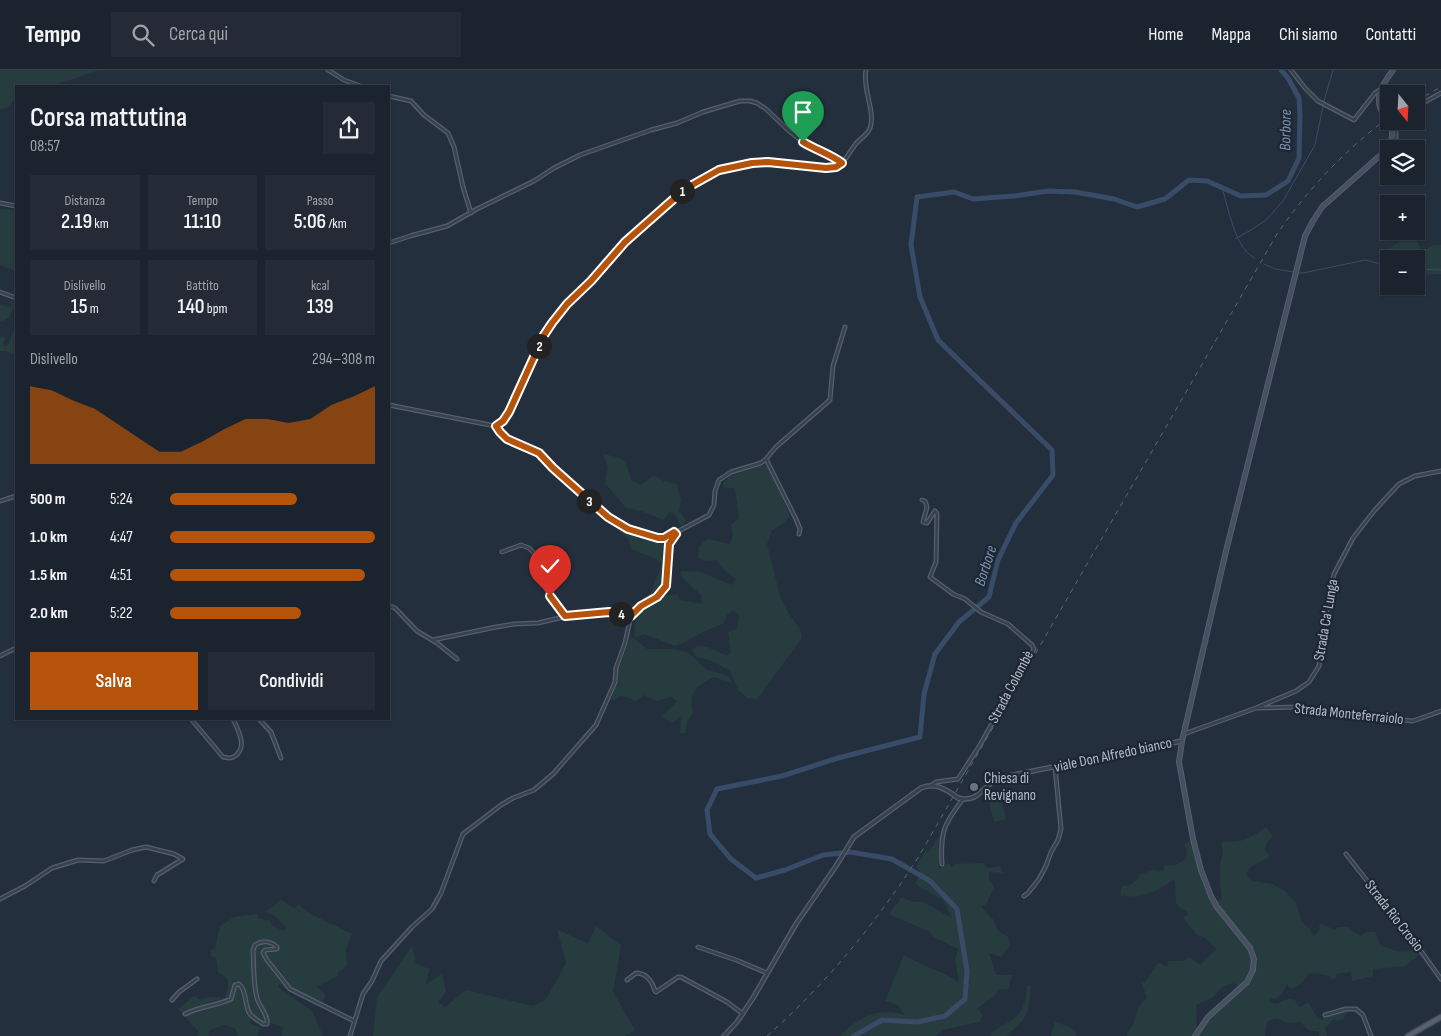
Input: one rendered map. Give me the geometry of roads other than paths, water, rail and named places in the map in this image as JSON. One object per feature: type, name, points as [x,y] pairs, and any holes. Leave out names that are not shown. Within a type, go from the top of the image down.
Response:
[{"type":"main road","points":[[1383,85],[1393,70]]},
{"type":"main road","points":[[1380,90],[1380,108]]},
{"type":"main road","points":[[1195,1036],[1208,1017],[1246,982],[1253,970],[1254,958],[1250,948],[1217,908],[1208,891],[1201,870],[1193,839],[1181,774],[1180,762],[1183,735],[1226,551],[1305,236],[1312,220],[1322,207],[1389,146],[1393,130]]},
{"type":"main road","points":[[1408,1036],[1441,1017]]},
{"type":"street","points":[[328,70],[344,80],[357,85]]},
{"type":"street","points":[[496,426],[503,421],[509,412],[544,335],[562,310],[591,281],[625,242],[685,189],[719,170],[752,163],[768,162],[826,168],[836,167],[846,160],[855,144],[870,128],[870,114],[865,85],[866,70]]},
{"type":"street","points":[[1291,70],[1318,101],[1354,120],[1375,93],[1380,90]]},
{"type":"street","points":[[1425,102],[1441,93]]},
{"type":"street","points":[[390,96],[411,101],[424,115],[448,133],[454,147],[471,213]]},
{"type":"street","points":[[390,244],[447,226],[580,155],[740,101],[757,103],[803,142],[826,152],[842,163]]},
{"type":"street","points":[[1392,138],[1396,138],[1396,130]]},
{"type":"street","points":[[0,203],[15,206]]},
{"type":"street","points":[[0,292],[15,298]]},
{"type":"street","points":[[390,405],[496,426],[507,439],[539,453],[608,517],[628,529],[664,538],[709,515],[714,505],[715,491],[719,480],[731,472],[761,463],[803,422],[830,400],[833,366],[845,327]]},
{"type":"street","points":[[766,459],[796,519],[800,529],[799,534]]},
{"type":"street","name":"Strada Ca' Lunga","points":[[1183,735],[1256,708],[1296,691],[1309,682],[1319,666],[1334,574],[1352,538],[1399,484],[1415,476],[1441,471]]},
{"type":"street","points":[[0,501],[15,496]]},
{"type":"street","name":"Strada Colombè","points":[[922,500],[927,504],[923,522],[927,522],[935,511],[937,514],[936,562],[930,577],[953,594],[965,599],[981,612],[1008,624],[1034,649],[980,746],[958,779],[936,782],[932,785]]},
{"type":"street","points":[[350,1036],[363,994],[372,981],[381,961],[412,927],[432,909],[441,893],[463,834],[501,805],[534,790],[553,774],[596,725],[615,682],[616,668],[626,643],[631,616],[641,606],[657,597],[666,586],[669,544],[676,536],[676,532]]},
{"type":"street","points":[[502,552],[521,545],[529,548],[537,556],[544,571],[546,589],[565,616]]},
{"type":"street","points":[[390,606],[395,608],[416,631],[448,650],[457,659]]},
{"type":"street","points":[[433,640],[514,624],[538,624],[565,616],[609,612],[631,616]]},
{"type":"street","points":[[0,656],[15,648]]},
{"type":"street","name":"Strada Monteferraiolo","points":[[1256,708],[1298,707],[1413,721],[1441,711]]},
{"type":"street","points":[[192,720],[224,757],[228,758],[237,755],[241,749],[241,738],[233,720]]},
{"type":"street","points":[[260,720],[271,732],[282,758]]},
{"type":"street","name":"viale Don Alfredo bianco","points":[[962,799],[969,799],[978,795],[998,778],[1182,741]]},
{"type":"street","points":[[1024,896],[1039,879],[1058,840],[1061,829],[1056,767]]},
{"type":"street","points":[[724,1036],[743,1014],[796,924],[854,837],[924,786],[932,785],[942,788],[962,799],[943,831],[942,864]]},
{"type":"street","points":[[0,899],[25,886],[52,868],[78,860],[104,861],[132,850],[146,847],[174,854],[182,859],[157,875],[154,880]]},
{"type":"street","name":"Strada Rio Crosio","points":[[1346,854],[1441,978]]},
{"type":"street","points":[[185,1014],[231,999],[235,985],[239,984],[242,987],[250,1013],[263,1024],[268,1023],[268,1019],[256,996],[253,950],[255,945],[264,942],[273,943],[277,947],[275,950],[264,950],[263,953],[290,989],[354,1021]]},
{"type":"street","points":[[698,948],[736,960],[768,974]]},
{"type":"street","points":[[627,980],[636,973],[644,974],[651,980],[656,992],[678,977],[681,977],[727,1002],[743,1014]]},
{"type":"street","points":[[172,1000],[178,992],[196,979]]},
{"type":"street","points":[[1325,1015],[1346,1009],[1356,1009],[1363,1016],[1371,1036]]},
{"type":"waterway","name":"Borbore","points":[[854,1036],[882,1020],[917,1022],[945,1016],[965,999],[967,971],[957,909],[930,881],[892,859],[850,852],[823,855],[785,870],[756,878],[731,859],[710,834],[707,810],[717,789],[782,776],[838,758],[920,737],[924,694],[935,654],[959,622],[989,597],[998,560],[1016,523],[1053,475],[1052,450],[938,340],[920,297],[911,245],[917,197],[954,192],[973,199],[1048,191],[1075,192],[1114,199],[1137,207],[1165,199],[1189,180],[1207,181],[1241,196],[1266,195],[1288,181],[1299,158],[1299,98],[1288,78],[1281,70]]},
{"type":"waterway","points":[[1235,239],[1266,220],[1283,201],[1315,145],[1324,101],[1333,70]]},
{"type":"waterway","points":[[1222,188],[1237,236],[1247,252],[1254,258]]},
{"type":"waterway","points":[[1297,273],[1365,260],[1380,264]]},
{"type":"waterway","points":[[1264,264],[1275,269],[1294,272]]},
{"type":"waterway","points":[[1425,269],[1441,270]]},
{"type":"railway","points":[[1425,96],[1441,87]]},
{"type":"railway","points":[[767,1036],[830,974],[868,929],[903,881],[1277,234],[1301,201],[1328,171],[1380,124]]},
{"type":"place","name":"Chiesa di Revignano","points":[[974,787]]}]
